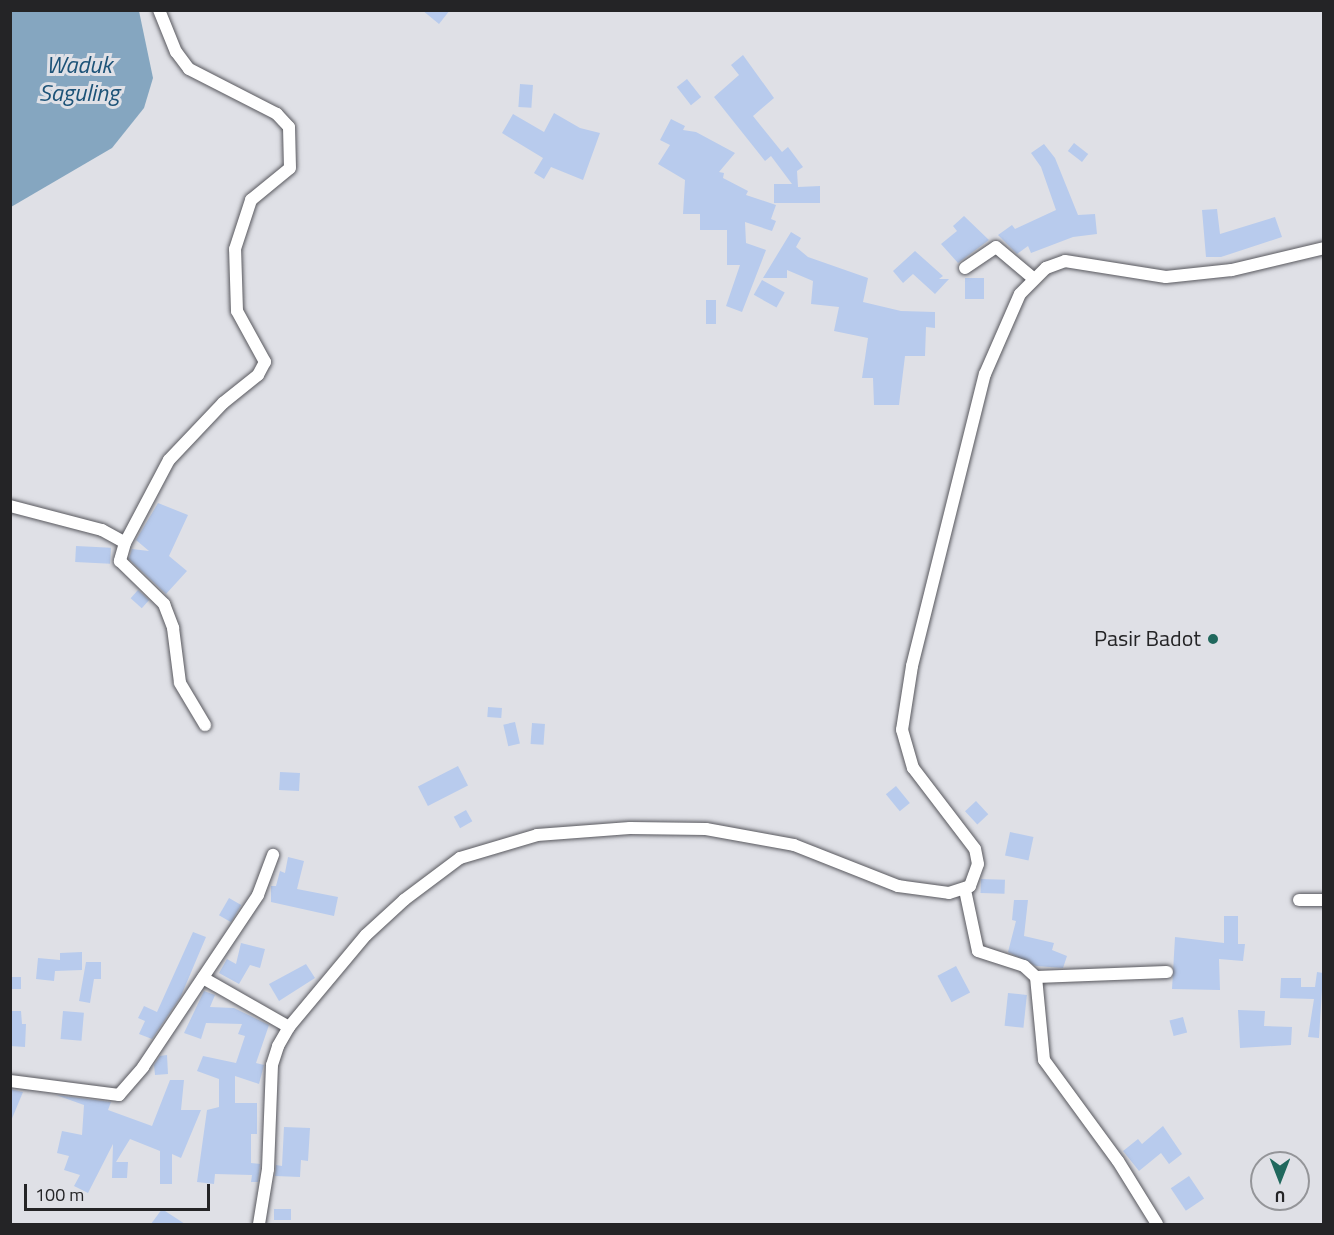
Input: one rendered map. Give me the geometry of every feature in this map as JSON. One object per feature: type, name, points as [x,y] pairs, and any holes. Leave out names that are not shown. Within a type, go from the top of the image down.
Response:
[{"type":"street","points":[[159,10],[176,52],[189,69],[285,120],[291,138],[292,161],[286,174],[251,200],[235,249],[237,311],[264,356],[262,369],[201,425],[169,460],[125,543],[120,561],[164,604],[173,628],[180,683],[204,724]]},
{"type":"street","points":[[965,268],[996,247],[1033,278]]},
{"type":"street","points":[[259,1224],[268,1169],[272,1065],[289,1027],[366,935],[460,858],[537,835],[662,828],[741,832],[794,845],[898,886],[949,893],[965,890],[975,878],[975,849],[913,768],[905,751],[904,709],[985,374],[1004,326],[1033,278],[1065,261],[1146,276],[1184,276],[1232,270],[1323,248]]},
{"type":"street","points":[[10,506],[102,530],[125,543]]},
{"type":"street","points":[[10,1081],[119,1095],[204,978],[258,895],[273,855]]},
{"type":"street","points":[[965,890],[978,951],[1024,966],[1036,977],[1044,1060],[1118,1161],[1157,1224]]},
{"type":"street","points":[[1299,900],[1323,900]]},
{"type":"street","points":[[1036,977],[1167,972]]},
{"type":"street","points":[[204,978],[289,1027]]},
{"type":"water","name":"Waduk Saguling","points":[[11,10],[139,11],[153,78],[144,108],[112,148],[11,207]]},
{"type":"building","points":[[422,10],[450,10],[439,24]]},
{"type":"building","points":[[743,55],[774,98],[753,116],[782,152],[788,147],[803,167],[797,171],[798,187],[820,186],[820,203],[774,203],[774,184],[792,184],[771,156],[765,161],[714,97],[739,75],[731,65]]},
{"type":"building","points":[[687,79],[701,97],[691,105],[677,87]]},
{"type":"building","points":[[520,84],[533,85],[531,108],[518,107]]},
{"type":"building","points":[[554,113],[580,128],[600,133],[583,180],[551,167],[544,179],[534,173],[543,158],[502,133],[513,114],[544,132]]},
{"type":"building","points":[[671,119],[685,126],[683,130],[696,132],[735,153],[719,172],[724,173],[723,178],[748,191],[746,195],[776,205],[771,219],[776,221],[772,231],[745,222],[746,243],[766,250],[742,312],[726,306],[740,265],[727,265],[727,230],[700,230],[700,214],[683,214],[685,180],[658,164],[670,145],[660,140]]},
{"type":"building","points":[[1074,143],[1088,154],[1082,162],[1068,151]]},
{"type":"building","points":[[1044,144],[1055,158],[1078,215],[1095,214],[1097,234],[1073,237],[1031,253],[1028,246],[1017,254],[998,235],[1012,225],[1015,229],[1056,210],[1041,167],[1031,153]]},
{"type":"building","points":[[1217,209],[1220,234],[1275,217],[1282,237],[1221,257],[1206,257],[1202,210]]},
{"type":"building","points":[[964,216],[989,240],[958,263],[941,244],[957,231],[953,226]]},
{"type":"building","points":[[791,232],[801,238],[796,247],[808,257],[868,278],[863,302],[901,311],[935,312],[935,328],[926,327],[925,356],[905,356],[899,405],[874,405],[873,378],[862,378],[868,338],[834,331],[839,307],[811,304],[813,281],[787,270],[787,278],[763,278]]},
{"type":"building","points":[[915,251],[943,276],[939,279],[949,279],[935,294],[913,274],[903,283],[893,271]]},
{"type":"building","points":[[965,278],[984,278],[984,299],[965,299]]},
{"type":"building","points":[[762,280],[785,293],[776,307],[754,295]]},
{"type":"building","points":[[706,300],[716,300],[716,324],[706,324]]},
{"type":"building","points":[[158,503],[188,515],[169,556],[187,571],[166,594],[129,559],[132,549],[149,551],[136,540]]},
{"type":"building","points":[[76,546],[111,548],[110,564],[75,562]]},
{"type":"building","points":[[138,590],[149,600],[142,608],[131,598]]},
{"type":"building","points":[[488,707],[502,708],[501,718],[487,717]]},
{"type":"building","points":[[515,722],[520,743],[508,746],[503,725]]},
{"type":"building","points":[[532,723],[545,724],[544,745],[531,744]]},
{"type":"building","points":[[458,766],[468,786],[428,806],[418,786]]},
{"type":"building","points":[[280,772],[300,773],[299,791],[279,790]]},
{"type":"building","points":[[896,786],[910,803],[900,811],[886,794]]},
{"type":"building","points":[[976,801],[988,814],[977,824],[965,811]]},
{"type":"building","points":[[466,810],[472,821],[460,828],[454,817]]},
{"type":"building","points":[[1010,832],[1033,837],[1028,860],[1005,855]]},
{"type":"building","points":[[288,857],[304,861],[297,889],[338,897],[334,916],[271,902],[271,886],[276,886],[280,871],[285,873]]},
{"type":"building","points":[[981,879],[1005,880],[1004,894],[981,893]]},
{"type":"building","points":[[229,898],[241,905],[231,922],[219,915]]},
{"type":"building","points":[[1014,900],[1028,900],[1024,936],[1054,943],[1052,950],[1067,956],[1063,968],[1036,966],[1008,952],[1016,921],[1012,920]]},
{"type":"building","points":[[1224,916],[1238,916],[1238,944],[1245,944],[1243,961],[1219,959],[1220,990],[1172,989],[1175,937],[1224,943]]},
{"type":"building","points":[[193,932],[206,937],[181,996],[152,1039],[139,1034],[145,1021],[138,1018],[144,1006],[157,1012]]},
{"type":"building","points":[[241,943],[265,949],[260,968],[250,965],[239,984],[219,973],[227,959],[236,964]]},
{"type":"building","points":[[82,952],[82,970],[55,971],[54,981],[36,979],[38,958],[60,960],[60,953]]},
{"type":"building","points":[[86,962],[101,962],[101,979],[94,979],[90,1003],[79,1001]]},
{"type":"building","points":[[306,964],[315,978],[279,1001],[269,984]]},
{"type":"building","points":[[956,966],[970,992],[952,1002],[937,976]]},
{"type":"building","points":[[1317,972],[1323,973],[1319,1038],[1308,1037],[1314,999],[1280,998],[1281,978],[1301,978],[1301,987],[1315,987]]},
{"type":"building","points":[[10,977],[21,977],[21,989],[10,989]]},
{"type":"building","points":[[204,991],[215,995],[210,1007],[234,1008],[269,1025],[256,1063],[264,1065],[259,1084],[235,1076],[235,1103],[257,1103],[257,1134],[251,1134],[251,1163],[260,1164],[258,1182],[251,1182],[252,1175],[215,1174],[214,1184],[197,1182],[207,1110],[219,1107],[219,1079],[197,1071],[203,1056],[236,1063],[245,1036],[238,1034],[242,1024],[206,1023],[201,1039],[184,1033]]},
{"type":"building","points":[[1008,993],[1027,995],[1023,1028],[1005,1026]]},
{"type":"building","points":[[1238,1010],[1265,1011],[1264,1026],[1292,1027],[1291,1045],[1240,1048]]},
{"type":"building","points":[[10,1011],[21,1011],[22,1024],[26,1024],[25,1047],[10,1046]]},
{"type":"building","points":[[63,1011],[84,1013],[81,1041],[61,1039]]},
{"type":"building","points":[[1183,1017],[1187,1032],[1174,1036],[1169,1021]]},
{"type":"building","points":[[167,1055],[168,1074],[155,1075],[154,1065],[160,1056]]},
{"type":"building","points":[[170,1080],[184,1080],[181,1110],[201,1110],[181,1158],[172,1154],[172,1184],[160,1184],[160,1151],[130,1139],[116,1162],[128,1162],[127,1178],[112,1178],[113,1144],[88,1193],[74,1186],[80,1175],[64,1170],[69,1156],[57,1153],[62,1131],[82,1135],[84,1105],[56,1095],[111,1102],[108,1110],[152,1126]]},
{"type":"building","points":[[10,1089],[23,1092],[11,1121],[10,1120]]},
{"type":"building","points":[[1163,1126],[1182,1154],[1169,1164],[1161,1153],[1139,1171],[1123,1151],[1138,1139],[1142,1144]]},
{"type":"building","points":[[284,1127],[310,1128],[308,1161],[301,1160],[300,1177],[275,1176],[276,1165],[282,1166]]},
{"type":"building","points":[[1189,1176],[1204,1198],[1186,1211],[1171,1188]]},
{"type":"building","points":[[162,1209],[185,1224],[151,1224]]},
{"type":"building","points":[[274,1209],[291,1209],[291,1220],[274,1220]]},
{"type":"place","name":"Pasir Badot","points":[[1213,639]]}]
